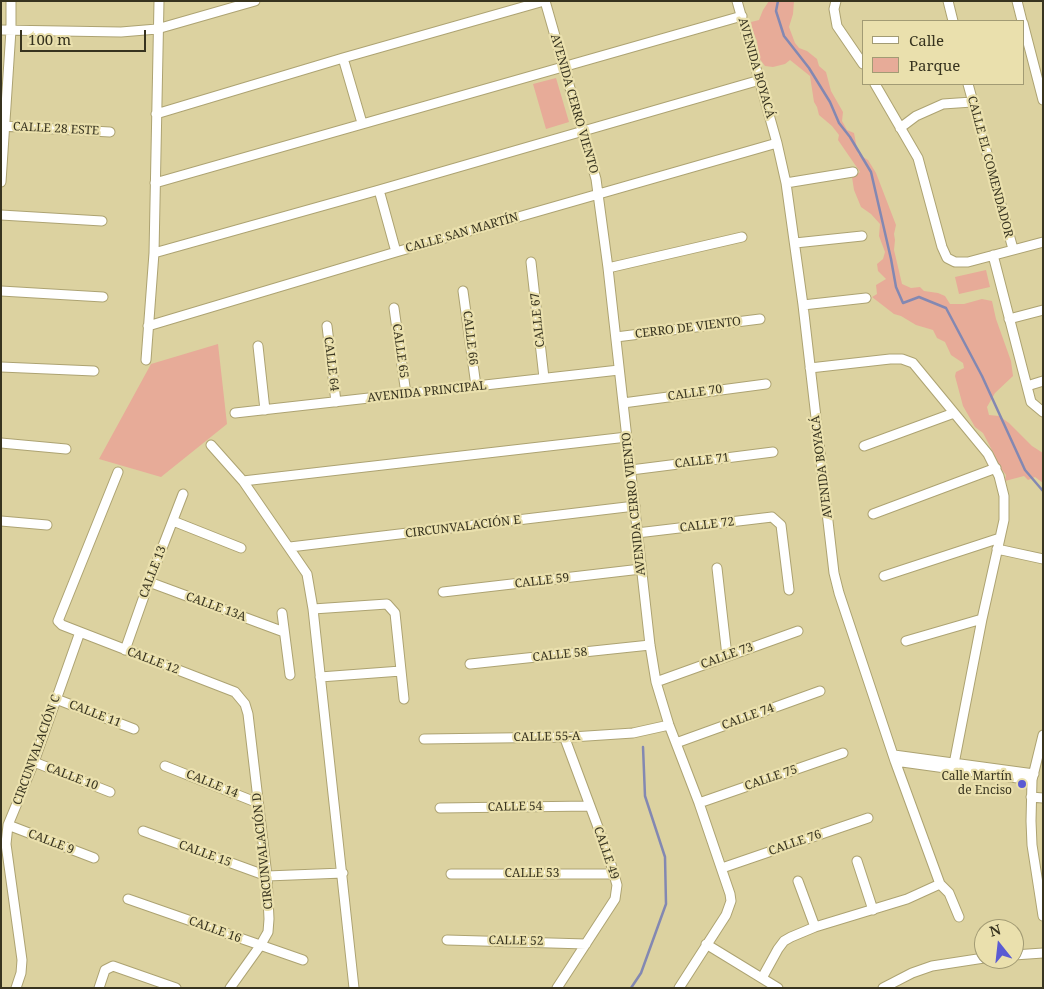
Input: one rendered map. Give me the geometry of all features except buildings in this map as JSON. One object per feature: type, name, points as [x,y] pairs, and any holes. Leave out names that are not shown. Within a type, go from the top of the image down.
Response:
[{"type":"street","points":[[1,182],[3,126],[11,30],[11,1]]},
{"type":"street","points":[[146,360],[154,253],[159,1]]},
{"type":"street","points":[[1,30],[121,32],[158,29],[255,1]]},
{"type":"street","points":[[156,114],[544,1]]},
{"type":"street","name":"AVENIDA CERRO VIENTO","points":[[544,1],[596,179],[616,337],[650,645],[656,682],[669,725],[722,868],[731,901],[726,915],[679,988]]},
{"type":"street","name":"AVENIDA BOYACÁ","points":[[737,1],[777,143],[786,183],[803,305],[833,563],[839,593],[894,758],[940,884],[949,893],[958,917]]},
{"type":"street","points":[[836,1],[834,9],[837,26],[862,63]]},
{"type":"street","points":[[948,1],[953,20]]},
{"type":"street","points":[[1017,1],[1022,20]]},
{"type":"street","points":[[155,183],[742,16]]},
{"type":"street","points":[[1024,29],[1043,100]]},
{"type":"street","points":[[343,58],[362,123]]},
{"type":"street","points":[[154,253],[760,80]]},
{"type":"street","points":[[876,85],[911,144],[922,169],[942,247],[947,258],[960,263],[1043,242]]},
{"type":"street","name":"CALLE EL COMENDADOR","points":[[968,85],[1013,249]]},
{"type":"street","points":[[900,128],[916,116],[935,107],[958,102],[972,102]]},
{"type":"street","name":"CALLE 28 ESTE","points":[[3,126],[110,132]]},
{"type":"street","name":"CALLE SAN MARTÍN","points":[[148,326],[396,252],[777,143]]},
{"type":"street","points":[[786,183],[853,172]]},
{"type":"street","points":[[379,190],[396,252]]},
{"type":"street","points":[[1,215],[102,221]]},
{"type":"street","points":[[795,243],[862,236]]},
{"type":"street","points":[[608,268],[742,237]]},
{"type":"street","points":[[992,255],[1031,402],[1043,412]]},
{"type":"street","name":"CALLE 67","points":[[531,262],[544,378]]},
{"type":"street","name":"CALLE 66","points":[[463,290],[476,386]]},
{"type":"street","points":[[1,291],[104,297]]},
{"type":"street","points":[[803,305],[866,298]]},
{"type":"street","name":"CALLE 65","points":[[394,308],[406,394]]},
{"type":"street","points":[[1009,319],[1043,310]]},
{"type":"street","name":"CERRO DE VIENTO","points":[[616,337],[760,320]]},
{"type":"street","name":"CALLE 64","points":[[327,326],[336,402]]},
{"type":"street","points":[[258,346],[265,410]]},
{"type":"street","points":[[810,368],[902,359],[913,363],[988,454],[999,476],[1004,496],[1004,520],[982,619],[954,765]]},
{"type":"street","points":[[1,367],[94,371]]},
{"type":"street","name":"AVENIDA PRINCIPAL","points":[[235,413],[619,370]]},
{"type":"street","points":[[1026,386],[1043,381]]},
{"type":"street","name":"CALLE 70","points":[[623,403],[766,384]]},
{"type":"street","points":[[864,446],[954,413]]},
{"type":"street","points":[[242,481],[627,437]]},
{"type":"street","points":[[1,442],[66,449]]},
{"type":"street","points":[[211,444],[242,481],[290,547],[307,574],[313,609],[343,873],[354,988]]},
{"type":"street","name":"CALLE 71","points":[[631,470],[773,452]]},
{"type":"street","points":[[873,514],[996,468]]},
{"type":"street","name":"CALLE 12","points":[[118,472],[58,621],[62,625],[235,692],[245,704]]},
{"type":"street","name":"CALLE 13","points":[[125,650],[183,494]]},
{"type":"street","name":"CIRCUNVALACIÓN E","points":[[290,547],[635,506]]},
{"type":"street","name":"CALLE 72","points":[[637,533],[772,517],[781,525],[789,590]]},
{"type":"street","points":[[1,521],[48,525]]},
{"type":"street","points":[[173,521],[241,548]]},
{"type":"street","points":[[884,576],[1000,538]]},
{"type":"street","points":[[998,549],[1043,559]]},
{"type":"street","points":[[717,568],[727,656]]},
{"type":"street","name":"CALLE 59","points":[[443,592],[642,569]]},
{"type":"street","name":"CALLE 13A","points":[[149,582],[284,632]]},
{"type":"street","points":[[313,609],[388,604],[395,613],[404,699]]},
{"type":"street","points":[[282,613],[290,675]]},
{"type":"street","points":[[906,641],[982,619]]},
{"type":"street","name":"CALLE 73","points":[[656,682],[798,631]]},
{"type":"street","name":"CIRCUNVALACIÓN C","points":[[16,988],[21,973],[22,960],[6,844],[8,825],[34,762],[80,632]]},
{"type":"street","name":"CALLE 58","points":[[470,664],[650,645]]},
{"type":"street","points":[[320,677],[401,671]]},
{"type":"street","name":"CALLE 74","points":[[676,744],[820,691]]},
{"type":"street","name":"CALLE 11","points":[[56,699],[134,729]]},
{"type":"street","name":"CIRCUNVALACIÓN D","points":[[230,988],[260,946],[268,932],[269,925],[267,876],[248,714],[245,704]]},
{"type":"street","name":"CALLE 55-A","points":[[424,739],[572,737],[633,733],[669,725]]},
{"type":"street","points":[[1043,735],[1033,777],[1031,797],[1032,845],[1040,876],[1043,916]]},
{"type":"street","name":"CALLE 49","points":[[557,988],[615,899],[617,886],[564,736]]},
{"type":"street","name":"CALLE 75","points":[[699,803],[843,753]]},
{"type":"street","points":[[894,758],[1033,777]]},
{"type":"street","name":"CALLE 10","points":[[34,762],[110,792]]},
{"type":"street","name":"CALLE 14","points":[[165,766],[258,803]]},
{"type":"street","points":[[1031,797],[1043,798]]},
{"type":"street","name":"CALLE 54","points":[[440,808],[590,806]]},
{"type":"street","name":"CALLE 76","points":[[722,868],[868,818]]},
{"type":"street","name":"CALLE 9","points":[[8,825],[94,858]]},
{"type":"street","name":"CALLE 15","points":[[143,831],[267,876]]},
{"type":"street","points":[[857,861],[873,910]]},
{"type":"street","points":[[267,876],[343,873]]},
{"type":"street","name":"CALLE 53","points":[[451,874],[614,874]]},
{"type":"street","points":[[798,881],[816,927]]},
{"type":"street","points":[[762,978],[784,942],[816,927],[907,899],[940,884]]},
{"type":"street","name":"CALLE 16","points":[[128,899],[303,960]]},
{"type":"street","name":"CALLE 52","points":[[447,940],[586,944]]},
{"type":"street","points":[[706,944],[778,988]]},
{"type":"street","points":[[1024,954],[1043,953]]},
{"type":"street","points":[[883,988],[912,973],[932,966],[974,960]]},
{"type":"street","points":[[99,988],[105,970],[113,966],[176,988]]},
{"type":"green space","points":[[769,1],[794,1],[789,27],[795,43],[799,48],[807,51],[817,59],[819,66],[826,72],[831,91],[843,112],[842,121],[847,130],[854,133],[858,154],[868,160],[876,173],[896,225],[894,250],[902,284],[911,288],[920,287],[924,291],[938,293],[945,296],[950,304],[964,304],[982,299],[992,301],[996,319],[1011,361],[1013,376],[995,393],[987,407],[989,415],[999,416],[1009,423],[1032,446],[1043,453],[1043,483],[1035,477],[1028,480],[1024,476],[1005,481],[1006,475],[999,466],[983,433],[975,427],[963,406],[955,376],[956,372],[964,368],[963,363],[951,355],[945,342],[937,338],[933,330],[916,325],[894,314],[872,297],[877,294],[876,285],[886,279],[878,271],[877,264],[883,259],[885,252],[879,236],[880,224],[861,207],[854,190],[852,177],[860,172],[838,140],[839,135],[819,115],[814,102],[810,76],[790,60],[785,64],[773,67],[765,66],[759,58],[757,41],[751,22],[759,20]]},
{"type":"green space","points":[[556,78],[569,122],[546,129],[533,84]]},
{"type":"green space","points":[[986,270],[990,287],[959,294],[955,277]]},
{"type":"green space","points":[[218,344],[227,424],[161,477],[99,459],[151,364]]},
{"type":"waterway","points":[[778,1],[776,11],[784,36],[809,68],[830,102],[839,123],[850,137],[871,172],[896,287],[903,303],[919,297],[946,308],[982,376],[1025,470],[1043,491]]},
{"type":"waterway","points":[[631,988],[641,973],[666,904],[665,857],[645,796],[643,747]]},
{"type":"place","name":"Calle Martín de Enciso","points":[[1022,784]]}]
